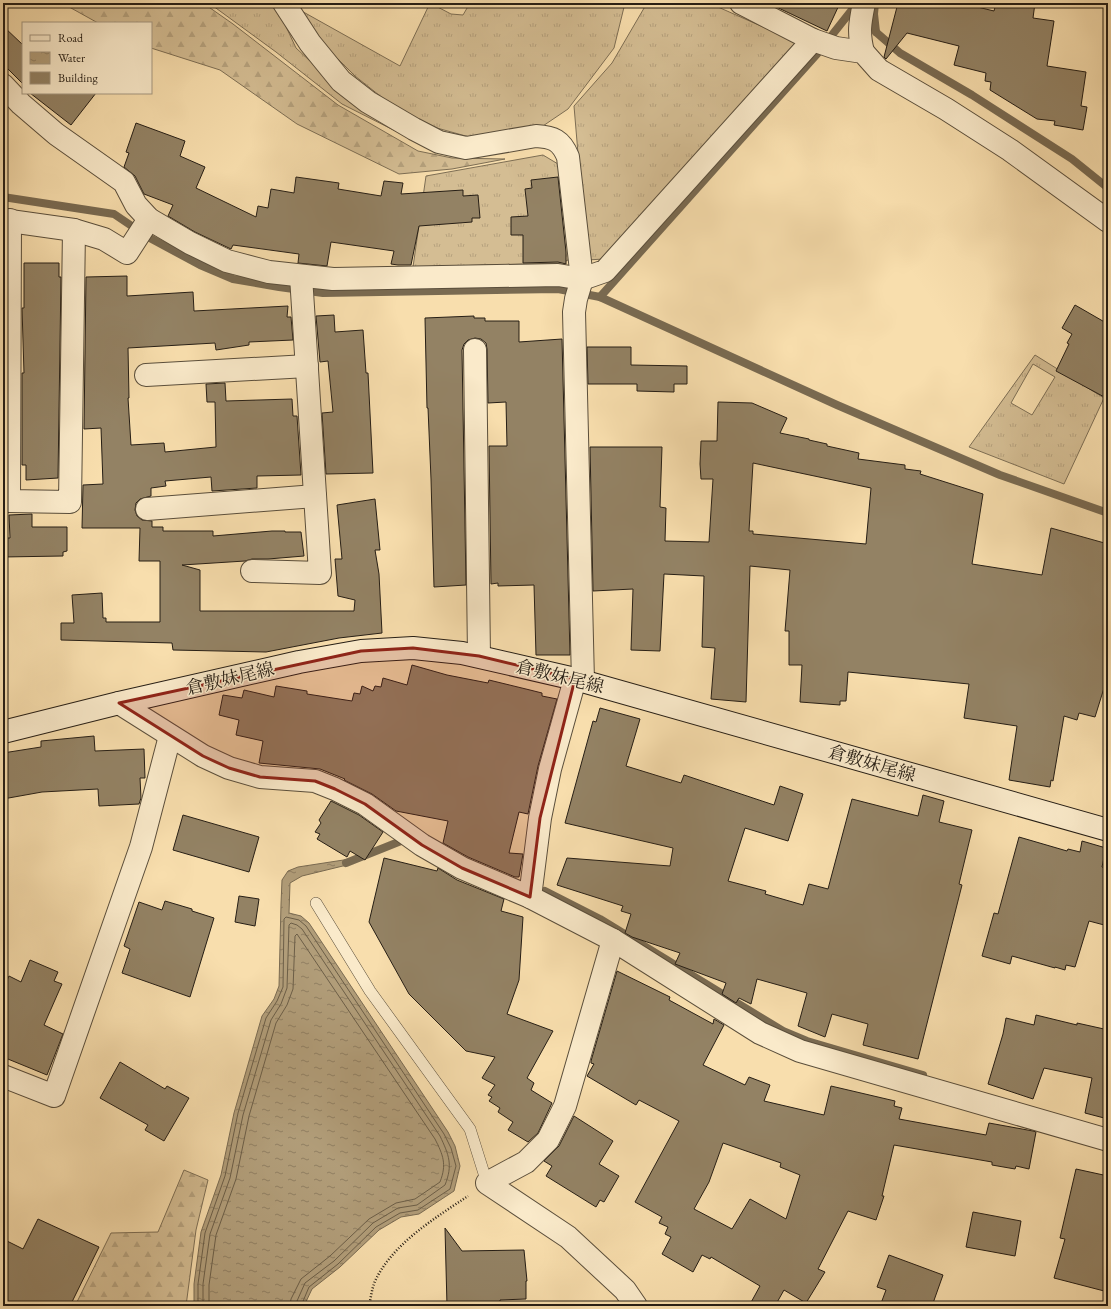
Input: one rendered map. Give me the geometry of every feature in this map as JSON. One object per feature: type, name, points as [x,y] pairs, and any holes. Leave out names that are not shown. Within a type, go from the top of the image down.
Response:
[{"type":"street","points":[[284,3],[310,44],[341,81],[368,102],[414,129],[439,142],[466,148],[536,136],[546,136],[556,140],[564,148],[568,157],[579,288],[574,312],[579,680],[550,770],[541,811],[530,897]]},
{"type":"street","points":[[741,3],[823,44],[863,52]]},
{"type":"street","points":[[863,9],[860,37],[863,52],[879,70],[946,109],[1010,150],[1108,221]]},
{"type":"street","points":[[579,288],[605,271],[823,44]]},
{"type":"street","points":[[3,84],[21,104],[56,134],[124,182],[136,205],[143,228]]},
{"type":"street","points":[[74,230],[70,502],[9,501],[6,220],[74,230],[104,239],[127,252],[143,228]]},
{"type":"street","points":[[143,228],[190,243],[227,261],[269,272],[302,286],[333,280],[558,275],[579,288]]},
{"type":"street","points":[[252,571],[320,573],[302,286]]},
{"type":"street","points":[[475,350],[479,656]]},
{"type":"street","points":[[146,374],[307,366]]},
{"type":"street","points":[[147,509],[315,496]]},
{"type":"street","name":"倉敷妹尾線","points":[[3,732],[120,703],[299,662],[361,651],[413,648],[479,656],[579,680],[1108,830]]},
{"type":"street","points":[[120,703],[203,756],[229,768],[260,777],[315,781],[335,789],[364,804],[422,845],[462,868],[530,897],[613,940],[760,1033],[800,1051],[1108,1140]]},
{"type":"street","points":[[3,1076],[54,1096],[141,847],[170,736]]},
{"type":"street","points":[[613,940],[565,1106],[548,1140],[526,1162],[487,1183],[568,1237],[625,1290],[636,1306]]},
{"type":"lane","points":[[316,902],[370,991],[470,1129],[487,1183]]},
{"type":"path","points":[[369,1306],[376,1280],[390,1256],[425,1226],[487,1183]]},
{"type":"highlighted area","points":[[413,648],[479,656],[575,679],[540,818],[530,897],[462,868],[422,845],[365,804],[335,789],[315,781],[260,777],[229,768],[203,756],[119,703],[361,651]]},
{"type":"green space","points":[[62,3],[203,3],[233,24],[338,105],[418,151],[452,158],[505,159],[452,169],[399,174],[297,124],[220,70],[152,48],[152,22],[96,22]]},
{"type":"green space","points":[[209,3],[275,3],[296,48],[366,113],[427,147],[342,104],[276,52]]},
{"type":"green space","points":[[430,3],[451,14],[463,15],[470,3],[625,3],[614,48],[568,109],[534,132],[480,140],[437,128],[394,107],[355,76],[323,44],[298,9],[400,66]]},
{"type":"green space","points":[[647,3],[709,3],[797,42],[604,259],[587,260],[574,106],[612,63]]},
{"type":"green space","points":[[543,155],[558,164],[569,253],[568,260],[562,263],[413,267],[426,176]]},
{"type":"green space","points":[[1035,355],[1104,398],[1064,484],[969,447]],"holes":[[[1033,364],[1055,377],[1032,415],[1011,403]]]},
{"type":"green space","points":[[184,1170],[208,1180],[196,1230],[186,1306],[75,1306],[111,1233],[158,1232]]},
{"type":"water","points":[[350,859],[351,864],[302,876],[290,883],[289,913],[301,916],[309,923],[448,1132],[455,1146],[460,1166],[454,1191],[419,1214],[401,1217],[379,1230],[340,1267],[312,1289],[304,1306],[194,1306],[194,1284],[201,1232],[221,1175],[234,1113],[262,1016],[274,999],[279,986],[282,880],[288,871],[298,867]]},
{"type":"building","points":[[768,3],[840,3],[827,31]]},
{"type":"building","points":[[898,3],[961,3],[994,11],[996,3],[1035,3],[1033,18],[1054,21],[1047,66],[1086,72],[1081,106],[1087,107],[1083,130],[1054,125],[1055,121],[1037,119],[990,90],[991,82],[985,81],[986,73],[954,65],[959,46],[907,33],[886,59],[884,57]]},
{"type":"building","points":[[3,26],[22,44],[22,83],[3,64]]},
{"type":"building","points":[[31,94],[95,94],[71,125]]},
{"type":"building","points":[[136,123],[185,141],[180,156],[205,167],[196,188],[256,217],[258,206],[268,208],[271,189],[294,193],[296,177],[339,183],[338,189],[381,196],[384,181],[403,183],[401,194],[463,190],[463,196],[478,195],[480,218],[472,218],[472,222],[419,226],[411,265],[391,264],[394,251],[331,242],[327,266],[298,263],[299,254],[233,245],[231,249],[195,232],[168,216],[173,205],[144,194],[135,176],[124,167],[129,153],[126,152]]},
{"type":"building","points":[[558,177],[566,264],[558,262],[523,263],[523,235],[511,235],[511,217],[528,216],[525,189],[532,188],[531,180]]},
{"type":"building","points":[[24,263],[59,263],[59,277],[61,277],[58,478],[26,480],[26,465],[22,465],[22,373],[24,373],[22,308],[24,308]]},
{"type":"building","points":[[127,276],[127,296],[193,292],[194,311],[288,306],[287,317],[291,317],[293,340],[249,342],[249,345],[216,350],[215,343],[128,348],[128,398],[131,445],[164,443],[165,452],[216,447],[215,402],[207,402],[206,384],[225,383],[226,401],[292,399],[293,416],[297,416],[301,475],[257,476],[257,488],[212,491],[211,477],[165,481],[166,486],[151,488],[151,496],[140,499],[136,503],[135,510],[137,516],[142,520],[152,521],[152,527],[163,527],[163,531],[213,531],[213,536],[272,531],[301,532],[304,556],[182,565],[200,570],[200,611],[354,611],[355,600],[338,596],[335,559],[342,559],[337,505],[375,499],[380,550],[375,550],[379,574],[382,633],[339,638],[266,652],[173,650],[172,643],[61,640],[61,623],[74,623],[72,595],[102,593],[103,618],[106,618],[106,622],[160,622],[160,561],[139,561],[140,528],[82,528],[83,485],[103,484],[101,428],[84,429],[86,277]]},
{"type":"building","points":[[1075,305],[1108,324],[1108,399],[1056,371],[1069,344],[1067,343],[1072,334],[1062,328]]},
{"type":"building","points":[[334,315],[335,332],[363,330],[366,373],[368,373],[373,473],[326,474],[322,413],[333,412],[328,361],[320,362],[316,316]]},
{"type":"building","points":[[474,316],[474,318],[485,318],[485,321],[519,321],[519,342],[562,339],[570,655],[536,655],[534,585],[498,586],[498,583],[491,584],[489,446],[507,446],[506,402],[488,403],[487,349],[486,343],[481,339],[475,338],[468,340],[464,344],[462,350],[466,585],[434,587],[425,318]]},
{"type":"building","points":[[587,347],[631,347],[631,365],[687,366],[687,384],[674,384],[674,392],[637,391],[637,384],[588,384]]},
{"type":"building","points":[[718,402],[752,403],[787,418],[780,433],[809,439],[827,444],[827,446],[859,453],[858,459],[905,465],[905,469],[921,471],[920,474],[983,494],[972,564],[1042,575],[1051,528],[1108,544],[1108,689],[1104,688],[1095,717],[1079,713],[1077,720],[1064,716],[1053,781],[1051,780],[1050,787],[1009,780],[1017,726],[964,718],[969,684],[848,672],[846,701],[840,701],[840,705],[800,702],[802,665],[789,665],[789,631],[785,631],[790,570],[750,566],[746,702],[711,699],[715,648],[702,647],[704,576],[664,574],[660,651],[631,650],[633,589],[593,591],[590,447],[662,447],[660,507],[666,508],[665,541],[709,542],[713,479],[701,479],[701,441],[717,441]],"holes":[[[753,463],[871,488],[866,544],[753,534],[753,531],[749,531]]]},
{"type":"building","points":[[32,514],[32,527],[67,527],[67,551],[63,552],[63,556],[3,557],[3,538],[10,538],[9,515]]},
{"type":"building","points":[[412,665],[447,675],[488,683],[489,680],[542,693],[542,696],[557,699],[538,766],[528,814],[519,812],[509,853],[523,854],[519,877],[515,877],[468,857],[443,843],[448,821],[396,811],[372,794],[344,780],[345,779],[320,769],[259,763],[263,741],[236,735],[239,720],[219,715],[223,695],[242,698],[244,690],[274,697],[276,686],[307,691],[307,694],[352,701],[354,693],[360,694],[362,686],[373,691],[375,686],[381,687],[383,678],[407,685]]},
{"type":"building","points":[[600,708],[640,719],[626,766],[681,783],[684,775],[774,805],[780,786],[803,794],[788,841],[745,828],[728,881],[766,891],[765,894],[803,905],[809,884],[828,889],[852,799],[918,816],[923,795],[944,801],[939,822],[972,830],[959,884],[962,885],[918,1059],[863,1045],[868,1024],[832,1014],[825,1037],[798,1026],[807,993],[757,979],[751,1004],[739,998],[736,1003],[722,994],[726,983],[675,964],[680,953],[632,937],[625,933],[631,914],[621,911],[623,906],[557,885],[567,858],[670,866],[673,848],[565,823],[593,721],[596,722]]},
{"type":"building","points":[[94,736],[95,751],[144,749],[145,778],[140,778],[141,798],[139,804],[99,806],[98,789],[42,792],[3,799],[3,753],[41,747],[41,741]]},
{"type":"building","points":[[331,801],[359,815],[383,832],[365,860],[350,851],[347,857],[317,839],[320,834],[315,832],[321,823],[319,820]]},
{"type":"building","points":[[183,815],[259,837],[249,872],[173,850]]},
{"type":"building","points":[[1019,837],[1067,851],[1068,849],[1080,852],[1082,841],[1106,848],[1102,867],[1108,869],[1108,926],[1089,921],[1075,967],[1066,965],[1065,970],[1012,956],[1010,964],[982,956],[994,913],[998,914]]},
{"type":"building","points":[[384,858],[437,871],[438,868],[457,880],[504,899],[501,911],[523,917],[519,980],[507,1014],[553,1031],[527,1078],[534,1083],[531,1090],[552,1103],[538,1133],[528,1142],[508,1130],[513,1122],[498,1112],[500,1108],[489,1101],[492,1097],[488,1095],[495,1085],[482,1078],[495,1057],[466,1051],[409,994],[369,922]]},
{"type":"building","points":[[239,896],[259,899],[255,926],[235,922]]},
{"type":"building","points":[[165,901],[192,909],[192,911],[214,918],[190,997],[122,973],[130,949],[124,946],[139,902],[162,910]]},
{"type":"building","points":[[30,960],[58,972],[54,981],[62,984],[44,1025],[63,1034],[47,1075],[3,1057],[3,988],[9,976],[21,982]]},
{"type":"building","points":[[617,971],[670,997],[669,1000],[713,1024],[714,1019],[724,1025],[703,1065],[745,1085],[749,1077],[770,1085],[764,1101],[824,1115],[831,1086],[895,1101],[894,1106],[902,1108],[899,1119],[986,1135],[989,1123],[1033,1131],[1036,1132],[1029,1169],[1016,1166],[1015,1169],[992,1165],[992,1162],[894,1145],[882,1196],[884,1196],[876,1220],[848,1211],[818,1269],[825,1272],[806,1303],[784,1290],[775,1306],[749,1306],[760,1286],[711,1257],[710,1259],[702,1255],[693,1272],[662,1254],[671,1237],[665,1234],[668,1227],[659,1223],[662,1217],[635,1202],[679,1121],[639,1100],[636,1105],[587,1076],[594,1064],[591,1063]],"holes":[[[723,1143],[781,1163],[780,1167],[800,1175],[786,1219],[750,1199],[732,1229],[694,1209],[709,1182]]]},
{"type":"building","points":[[1036,1015],[1077,1025],[1077,1023],[1104,1029],[1104,1033],[1108,1035],[1108,1119],[1085,1113],[1092,1078],[1044,1068],[1033,1099],[988,1084],[1003,1034],[1006,1018],[1034,1025]]},
{"type":"building","points":[[120,1062],[165,1089],[167,1086],[189,1098],[164,1141],[145,1130],[148,1125],[100,1098]]},
{"type":"building","points":[[574,1116],[613,1141],[599,1164],[619,1176],[604,1202],[600,1200],[596,1207],[546,1176],[552,1166],[544,1161],[559,1146]]},
{"type":"building","points":[[1076,1169],[1108,1176],[1108,1292],[1054,1278],[1065,1239],[1060,1238]]},
{"type":"building","points":[[973,1212],[1021,1221],[1015,1256],[966,1247]]},
{"type":"building","points":[[38,1219],[99,1247],[70,1306],[3,1306],[3,1239],[23,1249]]},
{"type":"building","points":[[445,1228],[462,1251],[524,1250],[527,1281],[526,1299],[500,1300],[500,1306],[447,1306]]},
{"type":"building","points":[[889,1255],[943,1275],[932,1306],[880,1306],[886,1290],[877,1287]]},
{"type":"waterway","points":[[875,3],[874,14],[876,32]]},
{"type":"waterway","points":[[600,297],[817,54],[855,6]]},
{"type":"waterway","points":[[865,19],[877,33],[900,53],[972,95],[1072,159],[1108,188]]},
{"type":"waterway","points":[[3,197],[114,214],[148,237],[200,265],[233,279],[279,287],[323,293],[558,289],[600,297],[837,405],[1000,475],[1108,513]]},
{"type":"waterway","points":[[346,863],[401,841]]},
{"type":"waterway","points":[[545,891],[600,919],[783,1031],[807,1041],[923,1075]]}]
